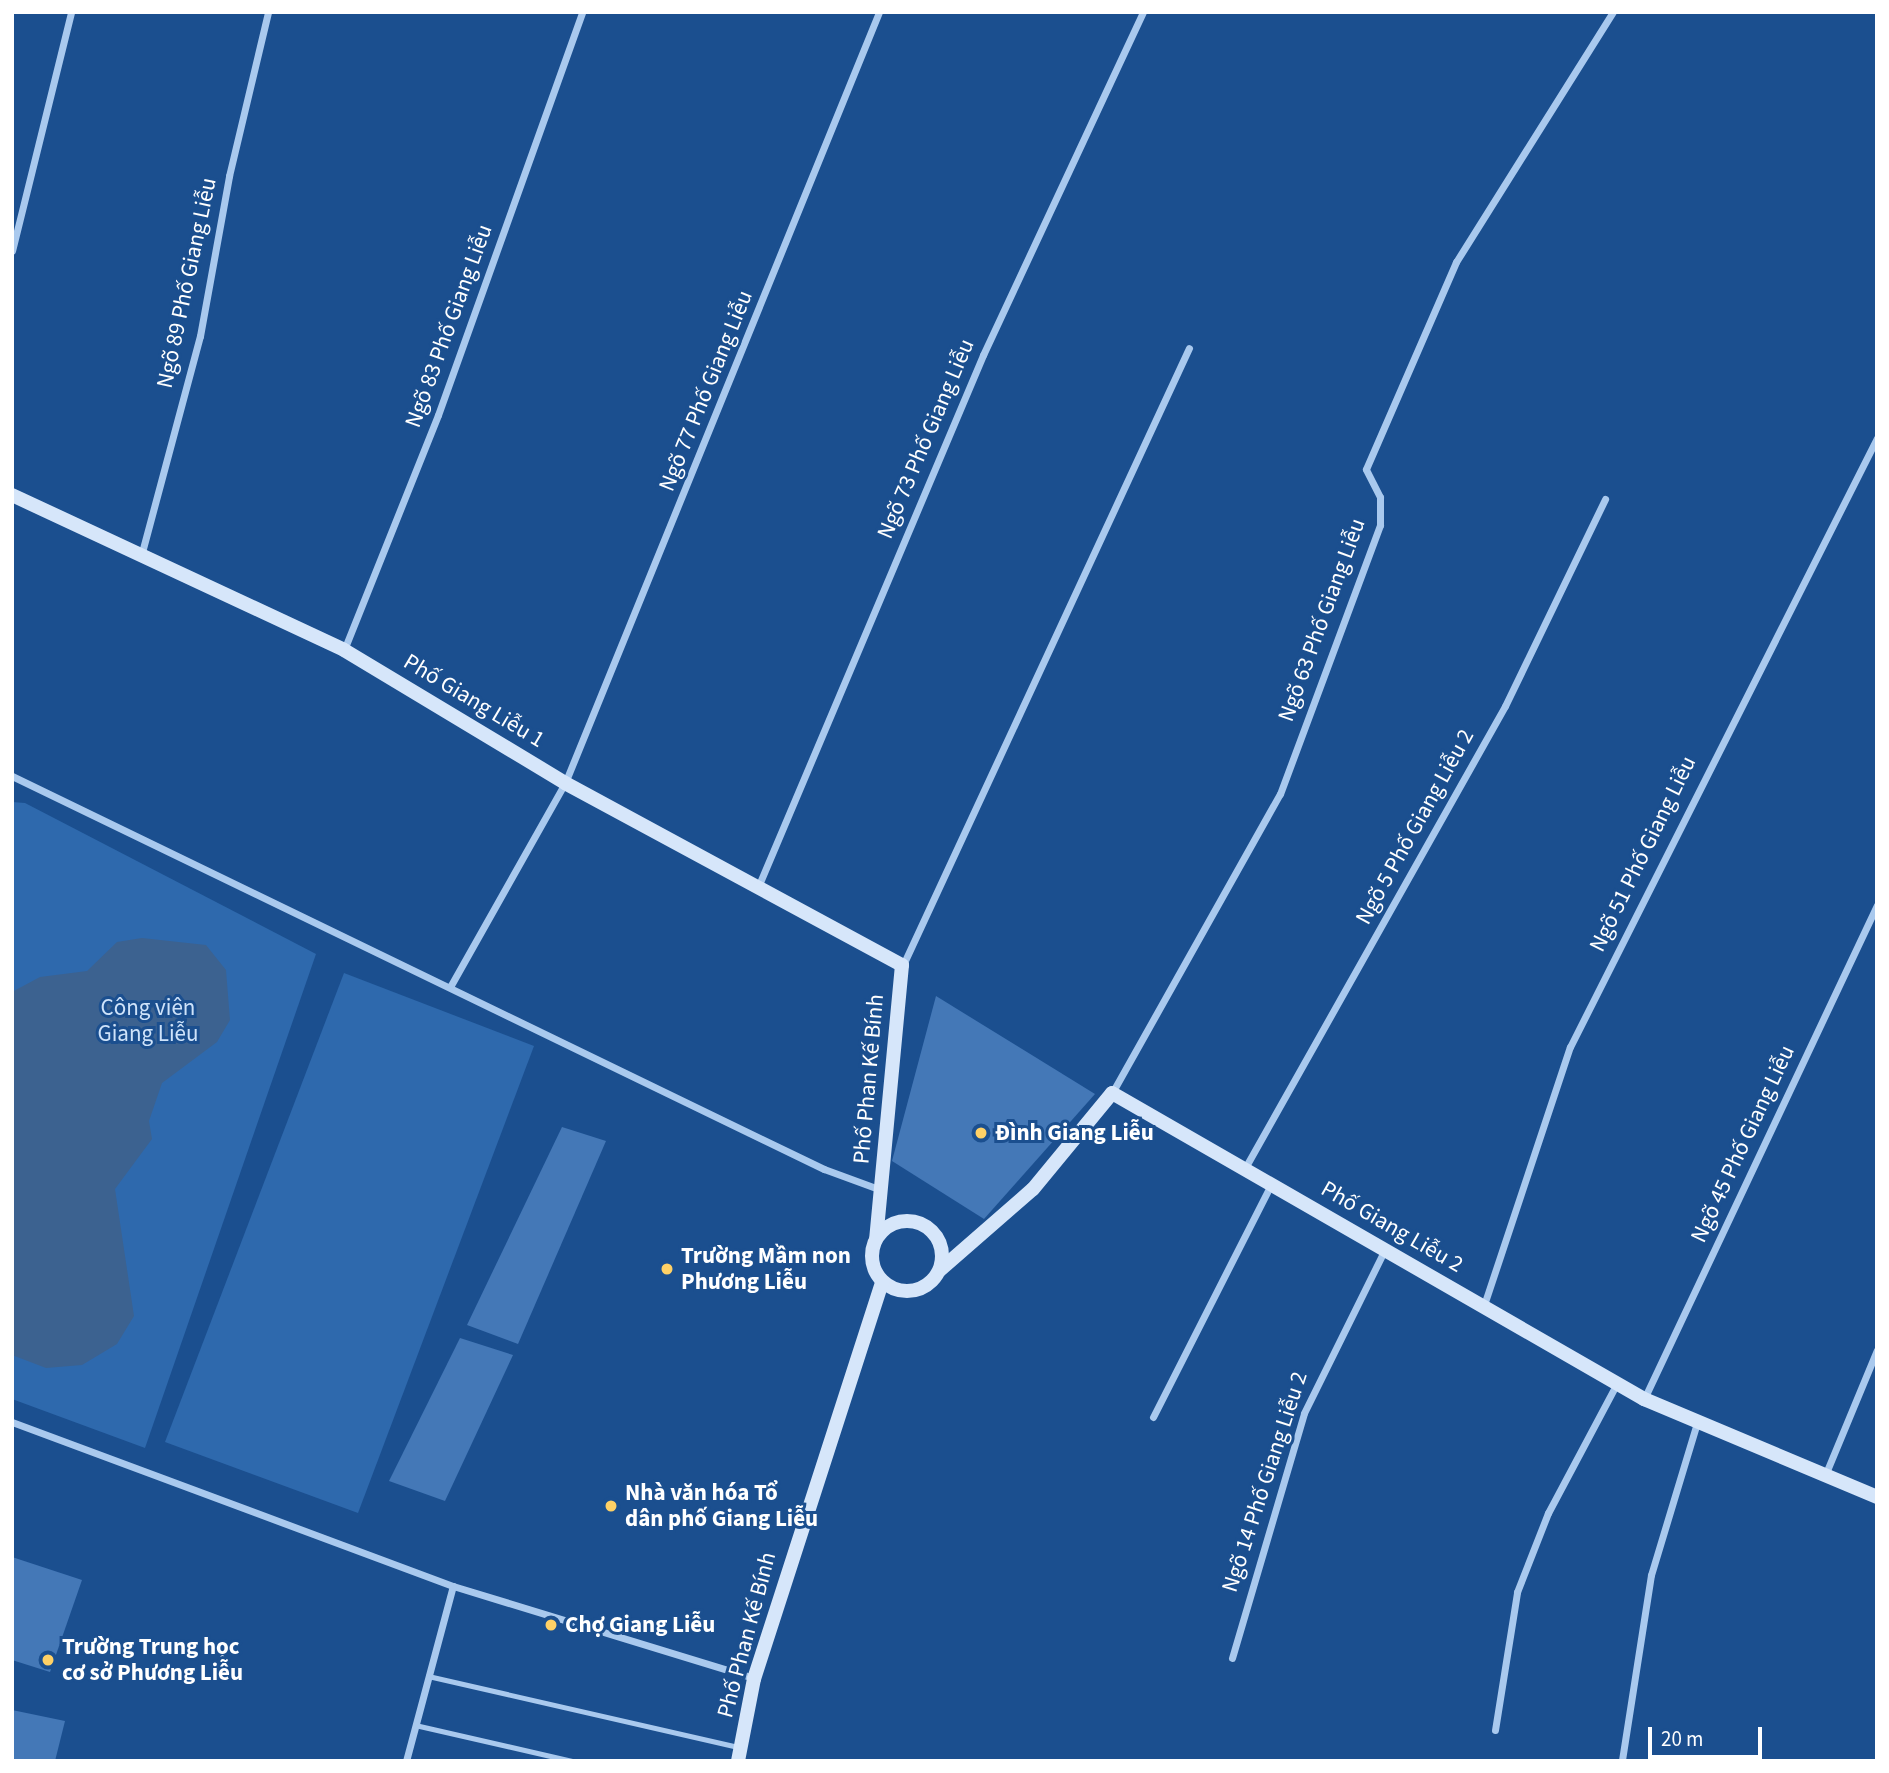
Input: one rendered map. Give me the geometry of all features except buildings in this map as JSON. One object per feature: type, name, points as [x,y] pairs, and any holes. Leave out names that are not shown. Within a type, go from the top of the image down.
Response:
[{"type":"main road","name":"Phố Giang Liễu 1","points":[[12,495],[140,559],[344,649],[565,783],[902,965]]},
{"type":"main road","name":"Phố Phan Kế Bính","points":[[876,1238],[902,965]]},
{"type":"main road","name":"Phố Giang Liễu 2","points":[[1112,1093],[1644,1399],[1696,1426],[1826,1473],[1877,1497]]},
{"type":"main road","points":[[940,1270],[942,1250],[925,1226],[895,1223],[876,1238],[872,1261],[882,1282],[916,1291],[1033,1189],[1112,1093]]},
{"type":"main road","name":"Phố Phan Kế Bính","points":[[739,1754],[754,1679],[882,1282]]},
{"type":"street","points":[[12,251],[71,12]]},
{"type":"street","name":"Ngõ 89 Phố Giang Liễu","points":[[140,559],[200,336],[229,176],[268,12]]},
{"type":"street","name":"Ngõ 83 Phố Giang Liễu","points":[[344,649],[438,415],[582,12]]},
{"type":"street","name":"Ngõ 77 Phố Giang Liễu","points":[[450,987],[565,783],[879,12]]},
{"type":"street","name":"Ngõ 73 Phố Giang Liễu","points":[[758,887],[983,355],[1143,12]]},
{"type":"street","name":"Ngõ 63 Phố Giang Liễu","points":[[1112,1093],[1279,794],[1380,525],[1380,498],[1366,469],[1456,262],[1613,12]]},
{"type":"street","points":[[902,965],[1189,348]]},
{"type":"street","name":"Ngõ 51 Phố Giang Liễu","points":[[1484,1305],[1570,1047],[1877,438]]},
{"type":"street","name":"Ngõ 5 Phố Giang Liễu 2","points":[[1245,1168],[1505,706],[1605,499]]},
{"type":"street","points":[[12,776],[824,1169],[882,1191]]},
{"type":"street","name":"Ngõ 45 Phố Giang Liễu","points":[[1644,1399],[1877,905]]},
{"type":"street","points":[[1153,1417],[1271,1184]]},
{"type":"street","name":"Ngõ 14 Phố Giang Liễu 2","points":[[1232,1658],[1304,1413],[1386,1249]]},
{"type":"street","points":[[1826,1473],[1877,1350]]},
{"type":"street","points":[[1495,1730],[1517,1592],[1548,1513],[1617,1382]]},
{"type":"street","points":[[12,1422],[453,1586],[754,1679]]},
{"type":"street","points":[[1622,1760],[1651,1575],[1696,1426]]},
{"type":"street","points":[[406,1761],[413,1725],[453,1586]]},
{"type":"lane","points":[[428,1676],[739,1754]]},
{"type":"lane","points":[[413,1725],[572,1761]]},
{"type":"green space","name":"Công viên Giang Liễu","points":[[12,802],[25,803],[316,954],[145,1448],[12,1399]]},
{"type":"green space","points":[[344,973],[534,1046],[358,1513],[165,1442]]},
{"type":"shaded area","points":[[142,938],[206,945],[226,970],[230,1020],[217,1042],[162,1083],[149,1121],[152,1139],[115,1189],[134,1316],[117,1344],[82,1365],[46,1368],[12,1355],[12,992],[40,977],[87,971],[117,942]]},
{"type":"place","name":"Đình Giang Liễu","points":[[981,1133]]},
{"type":"place","name":"Trường Mầm non Phương Liễu","points":[[667,1269]]},
{"type":"place","name":"Nhà văn hóa Tổ dân phố Giang Liễu","points":[[611,1506]]},
{"type":"place","name":"Chợ Giang Liễu","points":[[551,1625]]},
{"type":"place","name":"Trường Trung học cơ sở Phương Liễu","points":[[48,1660]]}]
